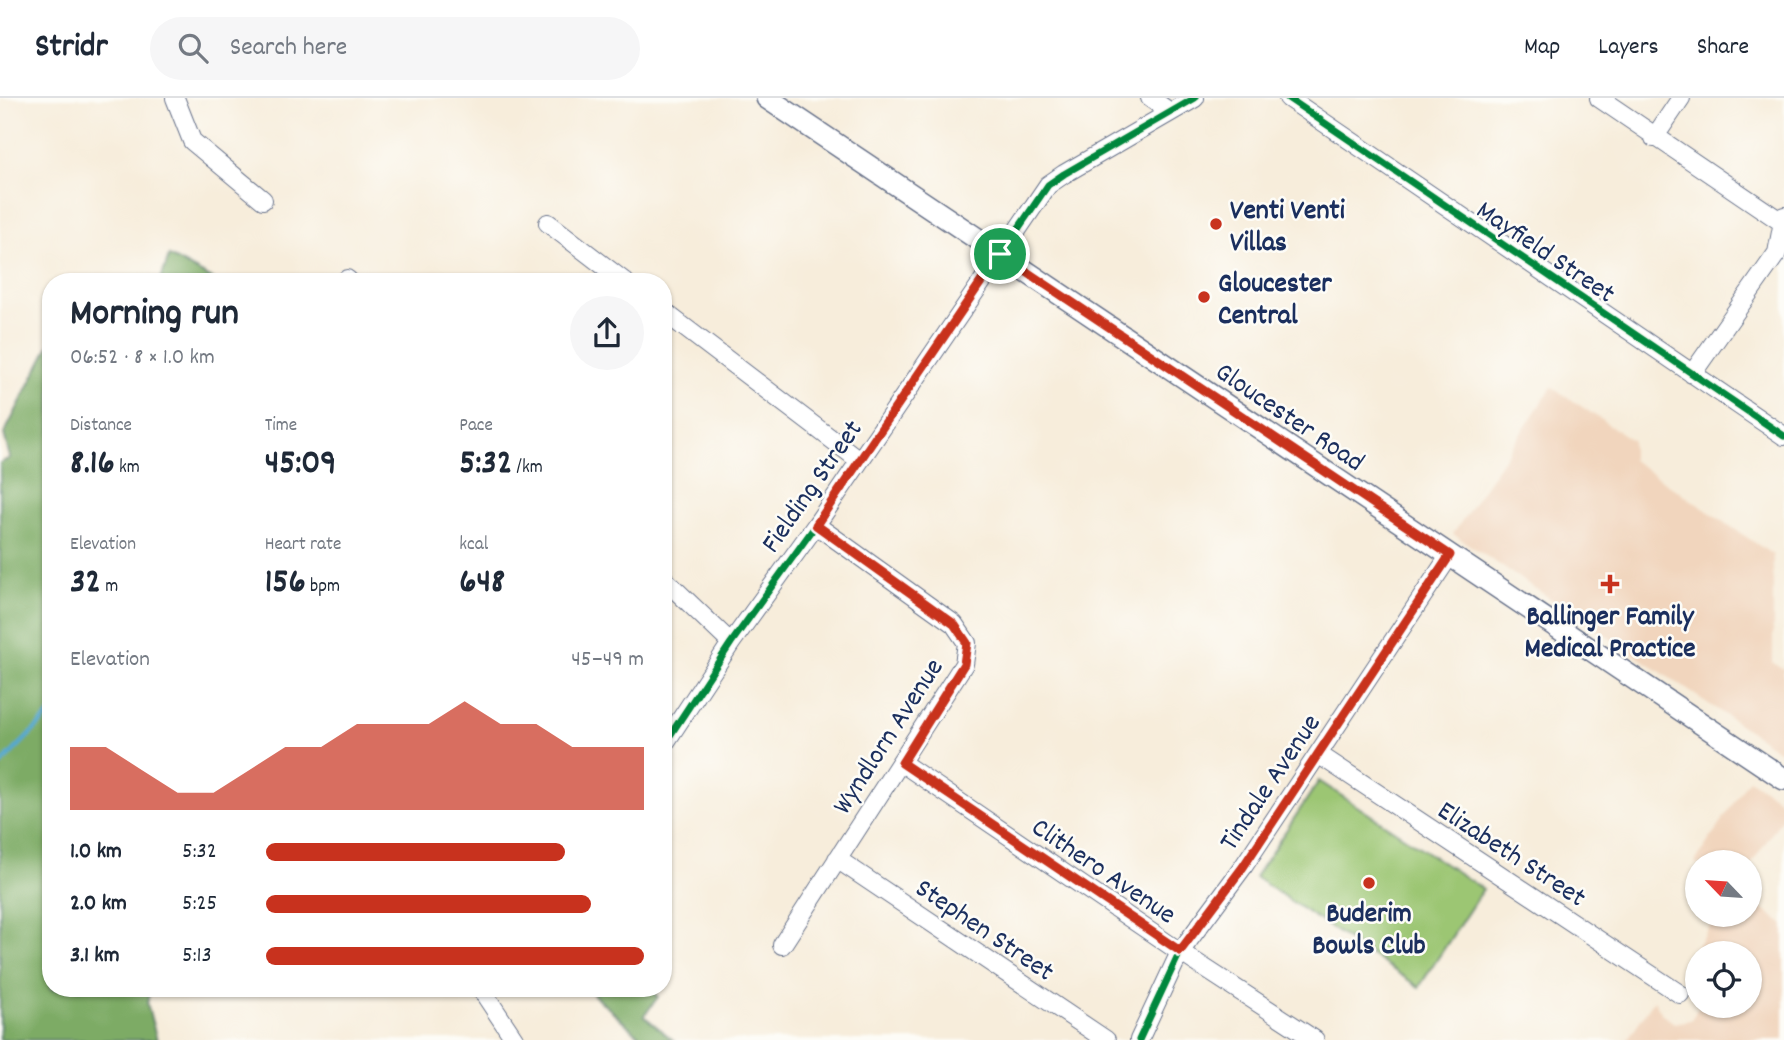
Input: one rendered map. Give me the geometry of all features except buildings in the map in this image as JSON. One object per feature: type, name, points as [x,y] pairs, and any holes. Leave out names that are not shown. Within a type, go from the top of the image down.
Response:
[{"type":"main road","name":"Gloucester Road","points":[[767,98],[1784,779]]},
{"type":"street","points":[[175,98],[192,141],[263,200]]},
{"type":"street","points":[[1150,98],[1170,112]]},
{"type":"street","name":"Fielding Street","points":[[672,732],[1048,186],[1195,98]]},
{"type":"street","name":"Mayfield Street","points":[[1287,98],[1784,436]]},
{"type":"street","points":[[1599,98],[1654,138],[1784,220],[1777,253],[1692,374]]},
{"type":"street","points":[[1654,138],[1681,98]]},
{"type":"street","points":[[548,223],[613,273]]},
{"type":"street","points":[[672,318],[859,460]]},
{"type":"street","name":"Wyndlorn Avenue","points":[[782,945],[964,664],[967,643],[954,624],[816,525]]},
{"type":"street","name":"Tindale Avenue","points":[[1139,1040],[1180,951],[1243,867],[1450,555]]},
{"type":"street","points":[[672,587],[731,643]]},
{"type":"street","name":"Elizabeth Street","points":[[1318,754],[1680,994]]},
{"type":"street","name":"Clithero Avenue","points":[[902,763],[1315,1040]]},
{"type":"street","name":"Stephen Street","points":[[837,859],[1106,1040]]},
{"type":"street","points":[[486,997],[514,1040]]},
{"type":"shaded area","points":[[1552,387],[1632,440],[1632,460],[1773,555],[1773,663],[1784,669],[1784,754],[1453,534]]},
{"type":"shaded area","points":[[1749,779],[1784,803],[1784,815],[1761,850],[1703,850]]},
{"type":"shaded area","points":[[1762,909],[1784,925],[1784,1040],[1627,1040],[1654,1000],[1662,1014],[1674,1023],[1692,1018],[1762,1018],[1762,941],[1700,941],[1709,928],[1762,928]]},
{"type":"green space","points":[[169,256],[201,273],[163,273]]},
{"type":"green space","points":[[42,360],[42,997],[148,997],[147,1004],[157,1040],[0,1040],[0,463],[10,458],[4,434]]},
{"type":"green space","name":"Buderim Bowls Club","points":[[1319,781],[1483,889],[1419,987],[1255,877]]},
{"type":"green space","points":[[596,997],[658,997],[644,1016],[673,1040],[644,1040]]},
{"type":"waterway","points":[[0,765],[42,722]]},
{"type":"cycle path","points":[[672,732],[1048,185],[1195,98]]},
{"type":"cycle path","points":[[1288,98],[1784,436]]},
{"type":"cycle path","points":[[1139,1040],[1180,952],[1243,867],[1450,555]]},
{"type":"place","name":"Venti Venti Villas","points":[[1216,224]]},
{"type":"place","name":"Gloucester Central","points":[[1204,297]]},
{"type":"place","name":"Ballinger Family Medical Practice","points":[[1610,584]]},
{"type":"place","name":"Buderim Bowls Club","points":[[1369,883]]},
{"type":"route","points":[[1000,254],[1450,555],[1243,867],[1180,951],[902,763],[964,664],[967,643],[954,624],[816,525],[1000,254]]}]
